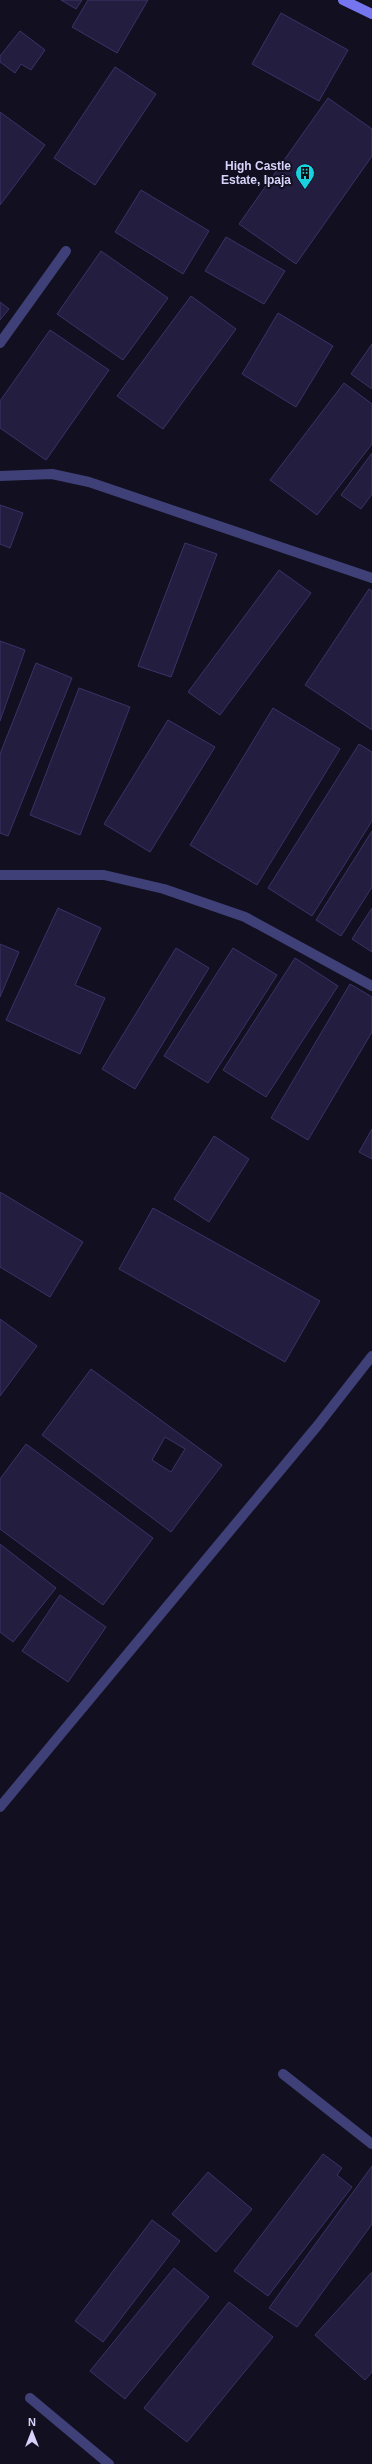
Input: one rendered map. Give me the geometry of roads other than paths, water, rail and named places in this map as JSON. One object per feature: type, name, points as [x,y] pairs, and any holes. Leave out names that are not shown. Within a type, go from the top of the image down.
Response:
[{"type":"main road","points":[[343,0],[372,14]]},
{"type":"street","points":[[0,342],[66,251]]},
{"type":"street","points":[[0,476],[52,474],[89,482],[372,578]]},
{"type":"street","points":[[0,875],[104,875],[164,889],[245,917],[372,986]]},
{"type":"street","points":[[0,1807],[313,1431],[372,1356]]},
{"type":"street","points":[[283,2074],[372,2144]]},
{"type":"street","points":[[30,2398],[109,2464]]},
{"type":"place","name":"High Castle Estate, Ipaja","points":[[305,190]]}]
